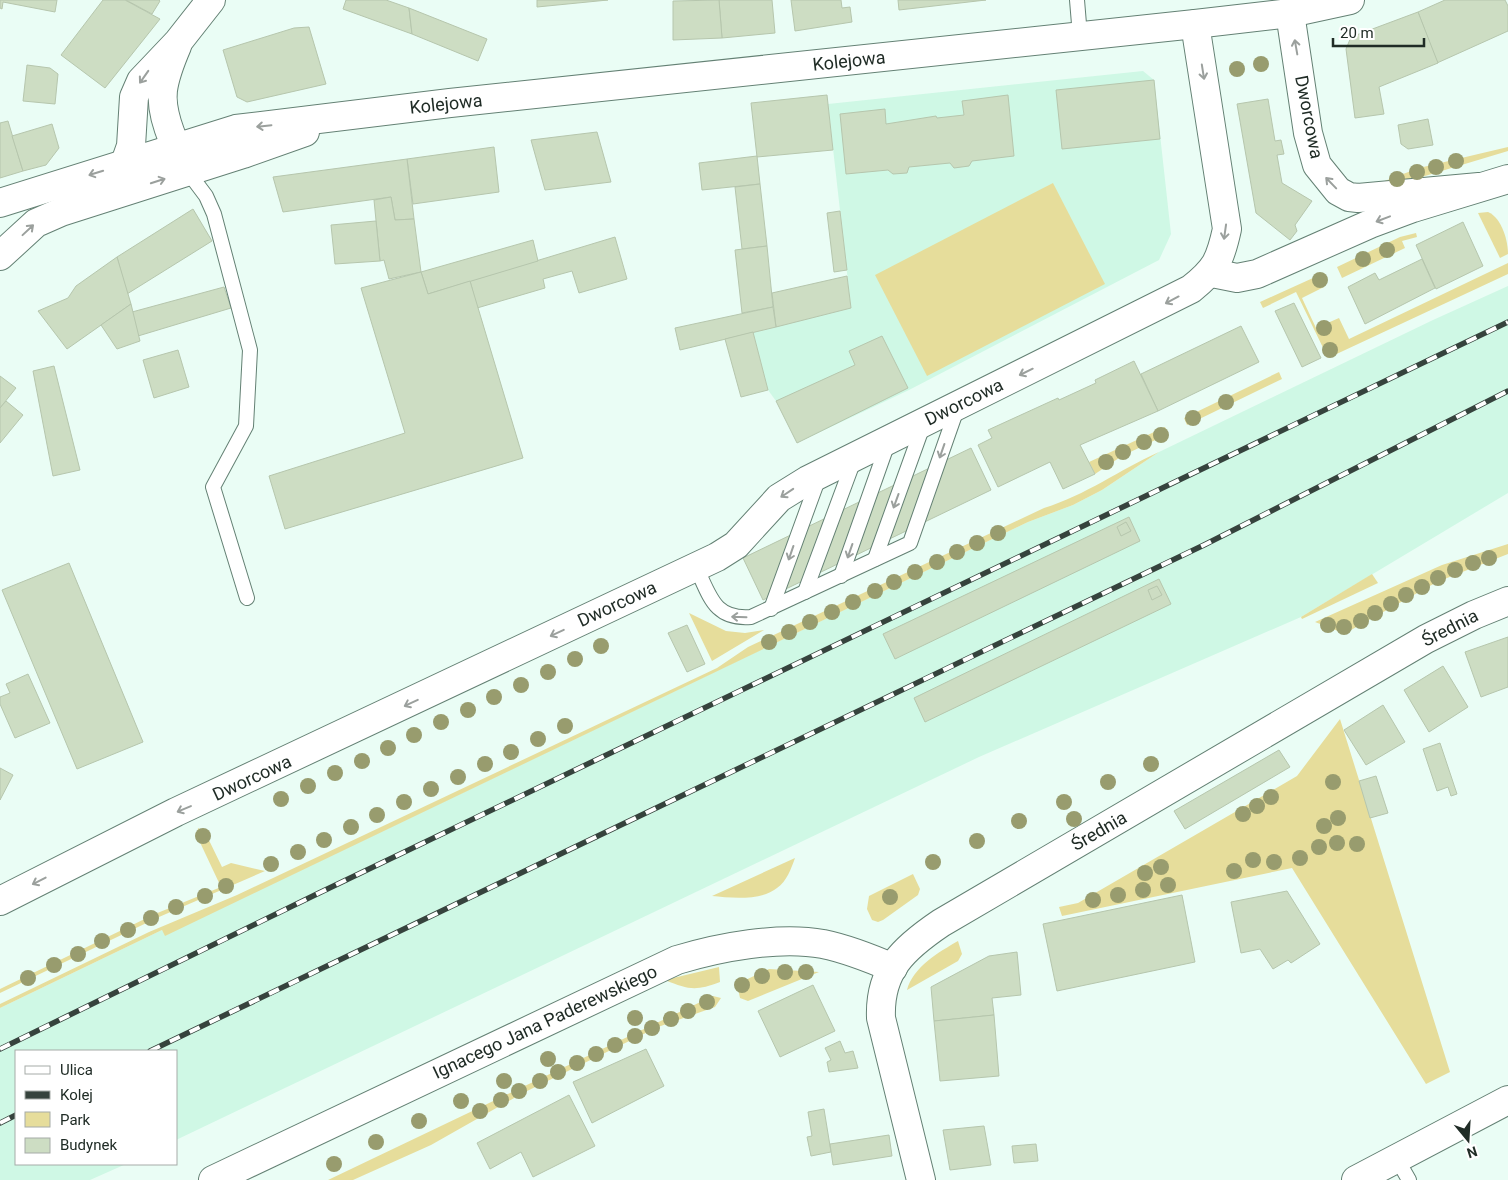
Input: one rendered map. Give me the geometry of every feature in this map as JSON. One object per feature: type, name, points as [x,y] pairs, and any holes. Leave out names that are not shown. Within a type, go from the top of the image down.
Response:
[{"type":"street","points":[[125,163],[131,146],[134,96],[141,81],[178,42],[211,0]]},
{"type":"street","name":"Kolejowa","points":[[0,256],[36,223],[182,160],[236,129],[347,117],[440,104],[1196,24],[1290,13],[1350,0]]},
{"type":"street","name":"Dworcowa","points":[[1290,13],[1308,133],[1317,165],[1330,184],[1343,194],[1358,198],[1479,187]]},
{"type":"street","points":[[1196,24],[1226,216],[1225,238],[1212,273]]},
{"type":"street","points":[[178,42],[165,78],[162,93],[164,110],[182,160]]},
{"type":"street","name":"Kolejowa","points":[[0,203],[125,163],[182,160]]},
{"type":"street","name":"Dworcowa","points":[[0,901],[176,812],[696,567],[736,545],[779,498],[820,474],[1171,301],[1212,273],[1237,278],[1263,272],[1370,224],[1508,179]]},
{"type":"street","name":"Średnia","points":[[921,1180],[881,1018],[882,992],[892,968],[911,944],[941,923],[1426,639],[1474,615],[1508,601]]},
{"type":"street","name":"Ignacego Jana Paderewskiego","points":[[213,1180],[677,960],[701,953],[755,944],[809,943],[853,952],[892,968]]},
{"type":"street","points":[[1356,1180],[1403,1169],[1508,1100]]},
{"type":"lane","points":[[1076,0],[1080,36]]},
{"type":"lane","points":[[182,160],[206,196],[214,214],[250,350],[246,426],[213,487],[247,598]]},
{"type":"lane","points":[[696,567],[715,605],[722,612],[740,618],[751,617],[910,543],[958,405]]},
{"type":"lane","points":[[875,559],[924,422]]},
{"type":"lane","points":[[841,576],[890,439]]},
{"type":"lane","points":[[805,592],[855,457]]},
{"type":"lane","points":[[771,609],[820,474]]},
{"type":"shaded area","points":[[1143,71],[1154,80],[1171,234],[1159,260],[909,390],[797,443],[776,401],[768,390],[753,332],[851,308],[828,104]]},
{"type":"shaded area","points":[[1508,286],[1508,493],[1301,617],[979,757],[178,1139],[178,1050],[15,1050],[15,1165],[124,1165],[90,1180],[0,1180],[0,1008],[162,930],[165,935],[1028,522],[1073,505],[1102,490],[1159,452],[1433,320]]},
{"type":"green space","points":[[1508,147],[1508,151],[1405,182],[1366,188],[1419,168]]},
{"type":"green space","points":[[1053,183],[1105,284],[927,376],[875,275]]},
{"type":"green space","points":[[1488,212],[1497,219],[1507,243],[1508,254],[1500,258],[1478,213]]},
{"type":"green space","points":[[1416,233],[1417,237],[1402,241],[1405,248],[1342,278],[1337,267],[1400,237]]},
{"type":"green space","points":[[1508,263],[1508,274],[1328,358],[1296,292],[1263,308],[1260,302],[1324,273],[1326,279],[1324,287],[1302,298],[1316,328],[1339,318],[1349,339]]},
{"type":"green space","points":[[1279,372],[1282,379],[1187,425],[1184,418]]},
{"type":"green space","points":[[1165,427],[1168,434],[1122,456],[1095,474],[1089,462]]},
{"type":"green space","points":[[1159,452],[1102,490],[1073,505],[1028,522],[165,936],[162,930],[0,1008],[0,1004],[149,932],[237,895],[717,668],[748,647],[1044,508],[1074,496]]},
{"type":"green space","points":[[1508,544],[1508,554],[1437,582],[1351,630],[1338,631],[1315,622],[1442,565]]},
{"type":"green space","points":[[1372,574],[1378,583],[1302,619],[1301,617]]},
{"type":"green space","points":[[689,613],[726,631],[745,633],[764,630],[712,661]]},
{"type":"green space","points":[[1340,719],[1450,1072],[1426,1084],[1292,868],[1062,916],[1059,907],[1078,903],[1297,776]]},
{"type":"green space","points":[[198,828],[205,832],[222,867],[231,863],[265,871],[159,917],[0,993],[0,989],[155,914],[221,887],[197,836]]},
{"type":"green space","points":[[795,858],[783,882],[770,892],[746,898],[712,896]]},
{"type":"green space","points":[[913,874],[920,889],[918,895],[883,920],[878,922],[872,920],[867,909],[869,896]]},
{"type":"green space","points":[[958,941],[962,954],[958,961],[907,990],[910,982],[921,967],[935,955]]},
{"type":"green space","points":[[719,967],[720,982],[705,987],[692,988],[680,986],[665,980]]},
{"type":"green space","points":[[769,969],[819,972],[748,1001],[740,998],[737,984]]},
{"type":"green space","points":[[713,996],[721,998],[715,1007],[658,1027],[523,1093],[431,1145],[353,1180],[328,1180]]},
{"type":"building","points":[[0,0],[57,0],[55,12],[3,2],[2,9],[0,8]]},
{"type":"building","points":[[103,0],[125,0],[160,19],[105,88],[61,55]]},
{"type":"building","points":[[126,0],[159,0],[160,1],[152,14]]},
{"type":"building","points":[[346,0],[386,0],[409,8],[412,34],[343,9]]},
{"type":"building","points":[[537,0],[608,0],[537,7]]},
{"type":"building","points":[[719,0],[772,0],[775,33],[722,38]]},
{"type":"building","points":[[719,0],[722,38],[673,40],[673,1]]},
{"type":"building","points":[[791,0],[841,0],[842,8],[850,7],[852,22],[795,31]]},
{"type":"building","points":[[898,0],[986,0],[899,10]]},
{"type":"building","points":[[1445,0],[1505,0],[1508,6],[1508,31],[1437,63],[1418,12]]},
{"type":"building","points":[[409,8],[487,39],[478,61],[412,34]]},
{"type":"building","points":[[1418,12],[1438,63],[1379,87],[1384,114],[1355,118],[1346,49],[1351,37]]},
{"type":"building","points":[[309,27],[326,84],[247,102],[237,97],[223,50],[294,28]]},
{"type":"building","points":[[27,65],[50,68],[58,74],[55,104],[23,101]]},
{"type":"building","points":[[1154,80],[1160,139],[1062,149],[1056,90]]},
{"type":"building","points":[[827,95],[833,150],[757,157],[751,103]]},
{"type":"building","points":[[1008,95],[1014,156],[972,161],[969,166],[954,168],[950,163],[909,167],[907,173],[893,174],[888,170],[846,174],[840,114],[885,109],[886,124],[936,116],[937,118],[964,115],[962,101]]},
{"type":"building","points":[[1268,99],[1275,141],[1281,140],[1284,154],[1277,155],[1282,183],[1312,201],[1295,225],[1297,231],[1290,240],[1256,213],[1237,104]]},
{"type":"building","points":[[1428,119],[1433,145],[1408,149],[1401,144],[1398,125]]},
{"type":"building","points":[[8,121],[23,171],[0,178],[0,123]]},
{"type":"building","points":[[52,124],[59,148],[46,165],[23,171],[12,136]]},
{"type":"building","points":[[597,132],[611,182],[545,190],[531,140]]},
{"type":"building","points":[[494,147],[499,192],[413,204],[407,159]]},
{"type":"building","points":[[757,156],[760,184],[702,190],[699,163]]},
{"type":"building","points":[[407,159],[414,219],[395,220],[391,197],[283,212],[273,177]]},
{"type":"building","points":[[760,184],[767,246],[742,249],[735,187]]},
{"type":"building","points":[[391,197],[395,220],[414,219],[421,272],[389,279],[384,260],[380,261],[374,200]]},
{"type":"building","points":[[193,209],[212,241],[127,294],[117,257]]},
{"type":"building","points":[[840,211],[847,270],[834,272],[827,213]]},
{"type":"building","points":[[376,221],[380,261],[335,264],[331,225]]},
{"type":"building","points":[[1463,222],[1483,266],[1436,289],[1416,245]]},
{"type":"building","points":[[615,237],[627,279],[579,293],[572,271],[543,279],[545,288],[477,308],[470,281]]},
{"type":"building","points":[[533,240],[538,261],[428,294],[421,272]]},
{"type":"building","points":[[767,246],[773,307],[742,313],[735,250]]},
{"type":"building","points":[[117,257],[131,304],[67,349],[38,311],[68,298],[76,286]]},
{"type":"building","points":[[1422,259],[1435,288],[1365,324],[1348,287],[1375,273],[1379,280]]},
{"type":"building","points":[[421,272],[428,294],[470,281],[523,458],[285,529],[269,476],[405,433],[361,288]]},
{"type":"building","points":[[847,276],[851,308],[776,327],[772,293]]},
{"type":"building","points":[[224,287],[231,308],[138,336],[132,312]]},
{"type":"building","points":[[1294,303],[1321,358],[1302,367],[1275,311]]},
{"type":"building","points":[[131,304],[140,341],[117,349],[101,325]]},
{"type":"building","points":[[773,307],[776,327],[680,350],[675,328]]},
{"type":"building","points":[[1241,326],[1259,362],[1158,411],[1141,374]]},
{"type":"building","points":[[753,332],[768,390],[741,397],[725,339]]},
{"type":"building","points":[[882,336],[908,388],[797,443],[776,401],[855,365],[849,351]]},
{"type":"building","points":[[178,350],[189,387],[154,398],[143,360]]},
{"type":"building","points":[[1134,361],[1158,411],[1080,445],[1095,474],[1063,489],[1050,462],[998,487],[978,445],[992,438],[988,430],[1096,383],[1095,380]]},
{"type":"building","points":[[54,366],[80,470],[53,476],[33,371]]},
{"type":"building","points":[[0,376],[16,388],[0,408]]},
{"type":"building","points":[[6,401],[23,415],[0,443],[0,408]]},
{"type":"building","points":[[971,448],[991,490],[763,600],[743,558]]},
{"type":"building","points":[[1129,517],[1140,541],[895,659],[883,634]]},
{"type":"building","points":[[1126,522],[1131,531],[1121,536],[1117,527]]},
{"type":"building","points":[[69,563],[143,742],[77,769],[2,590]]},
{"type":"building","points":[[1159,579],[1171,604],[925,722],[914,698]]},
{"type":"building","points":[[1157,586],[1162,595],[1152,600],[1148,590]]},
{"type":"building","points":[[687,625],[705,664],[687,672],[668,633]]},
{"type":"building","points":[[1508,637],[1508,687],[1481,697],[1465,652]]},
{"type":"building","points":[[1443,666],[1468,707],[1429,732],[1404,690]]},
{"type":"building","points":[[28,674],[50,723],[15,738],[0,704],[0,697],[10,693],[6,684]]},
{"type":"building","points":[[1383,705],[1405,742],[1366,765],[1344,730]]},
{"type":"building","points":[[1440,743],[1457,794],[1451,796],[1448,787],[1437,791],[1423,749]]},
{"type":"building","points":[[1279,750],[1290,767],[1185,829],[1174,811]]},
{"type":"building","points":[[0,768],[13,775],[0,800]]},
{"type":"building","points":[[1376,776],[1388,813],[1370,818],[1359,781]]},
{"type":"building","points":[[1287,891],[1320,944],[1291,963],[1288,960],[1273,969],[1260,949],[1241,953],[1231,902]]},
{"type":"building","points":[[1182,895],[1195,962],[1057,991],[1043,924]]},
{"type":"building","points":[[1017,952],[1021,995],[992,998],[994,1015],[934,1021],[931,987],[989,956]]},
{"type":"building","points":[[813,985],[835,1031],[780,1057],[758,1011]]},
{"type":"building","points":[[994,1015],[999,1076],[940,1081],[934,1021]]},
{"type":"building","points":[[840,1041],[845,1053],[853,1051],[858,1068],[829,1072],[827,1062],[831,1060],[825,1048]]},
{"type":"building","points":[[646,1049],[664,1086],[592,1123],[573,1082]]},
{"type":"building","points":[[569,1095],[595,1146],[533,1177],[521,1152],[490,1169],[477,1143]]},
{"type":"building","points":[[824,1109],[831,1152],[811,1156],[807,1137],[812,1136],[808,1112]]},
{"type":"building","points":[[984,1126],[991,1165],[950,1170],[943,1130]]},
{"type":"building","points":[[889,1135],[892,1156],[833,1165],[830,1144]]},
{"type":"building","points":[[1036,1144],[1038,1161],[1014,1163],[1012,1146]]},
{"type":"railway","points":[[0,1049],[319,893],[1508,322]]},
{"type":"railway","points":[[152,1050],[1204,545],[1508,391]]},
{"type":"railway","points":[[0,1123],[15,1116]]}]
